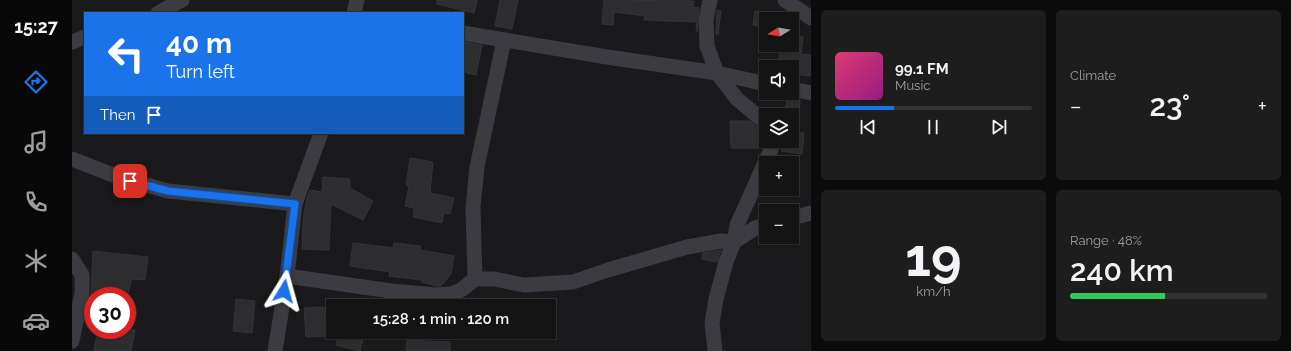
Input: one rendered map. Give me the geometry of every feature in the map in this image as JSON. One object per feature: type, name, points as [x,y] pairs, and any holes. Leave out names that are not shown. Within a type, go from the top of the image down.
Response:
[{"type":"street","points":[[160,12],[182,0]]},
{"type":"street","points":[[354,12],[357,0]]},
{"type":"street","points":[[710,0],[706,20],[708,46],[717,73],[737,99],[759,116]]},
{"type":"street","points":[[785,0],[811,18]]},
{"type":"street","points":[[464,33],[607,57],[717,73],[759,82]]},
{"type":"street","points":[[72,42],[84,37]]},
{"type":"street","points":[[475,279],[473,206],[477,167],[504,40]]},
{"type":"street","points":[[799,90],[811,93]]},
{"type":"street","points":[[275,351],[295,204],[321,134]]},
{"type":"street","points":[[715,351],[712,322],[716,299],[726,262],[734,242],[737,225],[772,148]]},
{"type":"street","points":[[72,159],[118,177],[168,191],[295,204]]},
{"type":"street","points":[[799,216],[811,212]]},
{"type":"street","points":[[286,276],[391,291],[436,295],[450,294],[461,290],[475,279],[494,279],[524,285],[574,282],[608,270],[687,247],[721,242],[734,242],[759,227]]},
{"type":"street","points":[[72,259],[82,275],[82,293],[72,341]]},
{"type":"building","points":[[437,0],[477,0],[474,13],[437,4]]},
{"type":"building","points":[[500,0],[518,0],[512,29],[495,26]]},
{"type":"building","points":[[604,0],[694,1],[693,7],[699,8],[697,32],[697,22],[644,20],[645,16],[614,12],[613,25],[602,24]]},
{"type":"building","points":[[717,10],[721,11],[718,35],[716,34]]},
{"type":"building","points":[[755,11],[766,12],[759,12],[759,26],[753,25]]},
{"type":"building","points":[[799,36],[803,37],[801,54],[811,55],[811,76],[799,75],[799,60],[779,60],[779,52],[799,52]]},
{"type":"building","points":[[464,42],[482,45],[476,75],[464,72]]},
{"type":"building","points":[[787,100],[800,100],[799,115],[799,108],[786,108]]},
{"type":"building","points":[[730,121],[750,121],[759,128],[759,148],[731,148]]},
{"type":"building","points":[[799,133],[804,133],[802,154],[781,151],[781,148],[799,148]]},
{"type":"building","points":[[410,158],[433,162],[430,193],[454,198],[450,214],[444,213],[442,223],[413,217],[414,208],[405,206],[409,186],[406,185]]},
{"type":"building","points":[[323,177],[350,179],[350,188],[373,201],[363,220],[331,204],[329,250],[302,249],[303,220],[307,198],[310,190],[322,192]]},
{"type":"building","points":[[353,243],[393,248],[394,243],[421,246],[420,250],[454,256],[451,274],[441,286],[436,286],[422,282],[422,280],[389,276],[390,272],[350,266]]},
{"type":"building","points":[[721,250],[717,262],[702,259],[703,253]]},
{"type":"building","points":[[93,251],[148,257],[145,280],[132,279],[130,287],[91,287]]},
{"type":"building","points":[[236,299],[255,301],[252,333],[233,331]]},
{"type":"building","points":[[324,307],[326,336],[306,337],[304,308]]},
{"type":"building","points":[[96,339],[133,339],[131,351],[94,351]]},
{"type":"building","points":[[337,339],[363,339],[360,351],[336,345]]},
{"type":"building","points":[[407,340],[450,342],[450,351],[406,351]]},
{"type":"route","points":[[130,181],[168,191],[295,204],[284,291]]}]
